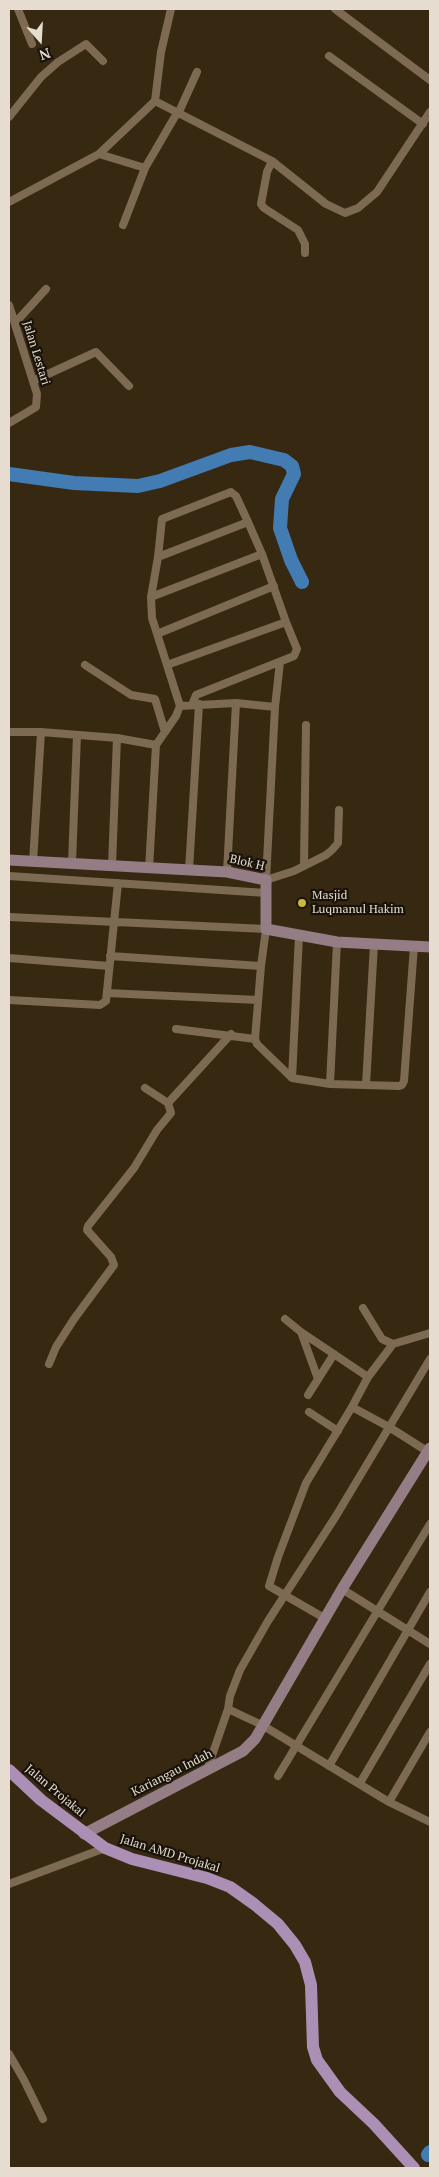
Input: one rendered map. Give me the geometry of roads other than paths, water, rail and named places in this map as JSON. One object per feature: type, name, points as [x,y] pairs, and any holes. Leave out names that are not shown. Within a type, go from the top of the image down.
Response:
[{"type":"main road","name":"Jalan Projakal","points":[[9,1770],[41,1800],[84,1834]]},
{"type":"main road","name":"Jalan AMD Projakal","points":[[84,1834],[105,1848],[132,1858],[207,1878],[230,1887],[278,1924],[295,1945],[304,1962],[311,1985],[313,2046],[317,2060],[340,2092],[374,2124],[414,2168]]},
{"type":"street","points":[[18,9],[32,44]]},
{"type":"street","points":[[9,202],[99,154],[156,101],[161,52],[171,9]]},
{"type":"street","points":[[335,9],[430,80]]},
{"type":"street","points":[[9,117],[41,77],[58,62],[86,44],[103,61]]},
{"type":"street","points":[[329,56],[423,124]]},
{"type":"street","points":[[123,225],[145,168],[177,113],[197,72]]},
{"type":"street","points":[[156,101],[272,161],[326,204],[345,213],[358,208],[378,192],[430,112]]},
{"type":"street","points":[[99,154],[145,168]]},
{"type":"street","points":[[272,161],[267,172],[261,204],[264,208],[298,230],[305,244],[305,253]]},
{"type":"street","points":[[16,323],[46,289]]},
{"type":"street","name":"Jalan Lestari","points":[[9,304],[37,394],[36,406],[9,423]]},
{"type":"street","points":[[34,380],[96,352],[129,386]]},
{"type":"street","points":[[149,868],[156,745],[176,716],[180,706],[152,618],[151,597],[162,519],[231,492],[236,496],[262,554],[297,649],[294,656],[196,695],[189,870]]},
{"type":"street","points":[[158,557],[248,522]]},
{"type":"street","points":[[151,597],[262,554]]},
{"type":"street","points":[[157,634],[274,586]]},
{"type":"street","points":[[167,665],[286,622]]},
{"type":"street","points":[[280,662],[275,708],[266,880],[278,877],[326,855],[338,843],[338,810]]},
{"type":"street","points":[[85,665],[131,695],[155,698],[165,732]]},
{"type":"street","points":[[180,706],[236,703],[275,708]]},
{"type":"street","points":[[227,872],[236,703]]},
{"type":"street","points":[[304,864],[306,725]]},
{"type":"street","points":[[9,732],[41,732],[118,738],[156,745]]},
{"type":"street","points":[[33,862],[41,732]]},
{"type":"street","points":[[72,863],[77,735]]},
{"type":"street","points":[[112,865],[118,738]]},
{"type":"street","name":"Blok H","points":[[9,860],[227,872],[266,880],[266,929]]},
{"type":"street","points":[[9,876],[266,893]]},
{"type":"street","points":[[9,1000],[100,1005],[106,1001],[118,883]]},
{"type":"street","points":[[9,917],[266,929],[337,942],[430,947]]},
{"type":"street","points":[[266,929],[255,1039],[262,1050],[292,1078],[330,1084],[399,1086],[404,1081],[414,946]]},
{"type":"street","points":[[292,1078],[299,936]]},
{"type":"street","points":[[330,1084],[337,942]]},
{"type":"street","points":[[366,1085],[374,944]]},
{"type":"street","points":[[110,956],[261,966]]},
{"type":"street","points":[[9,958],[109,966]]},
{"type":"street","points":[[107,993],[258,1000]]},
{"type":"street","points":[[176,1029],[231,1034],[255,1039]]},
{"type":"street","points":[[168,1103],[231,1034]]},
{"type":"street","points":[[49,1364],[56,1347],[74,1319],[114,1265],[111,1257],[87,1230],[88,1226],[122,1184],[157,1130],[171,1113],[168,1103],[145,1088]]},
{"type":"street","points":[[363,1308],[382,1339],[393,1344]]},
{"type":"street","points":[[285,1319],[368,1377]]},
{"type":"street","points":[[301,1332],[318,1379]]},
{"type":"street","points":[[326,1619],[269,1586],[278,1557],[306,1483],[368,1377],[393,1344],[430,1333]]},
{"type":"street","points":[[308,1395],[334,1354]]},
{"type":"street","points":[[207,1770],[240,1670],[268,1621],[286,1595],[430,1359]]},
{"type":"street","points":[[352,1407],[429,1451]]},
{"type":"street","points":[[309,1412],[338,1431]]},
{"type":"street","name":"Kariangau Indah","points":[[84,1834],[243,1751],[255,1739],[342,1589],[429,1451]]},
{"type":"street","points":[[278,1776],[430,1524]]},
{"type":"street","points":[[342,1589],[430,1644]]},
{"type":"street","points":[[329,1766],[430,1592]]},
{"type":"street","points":[[360,1783],[430,1664]]},
{"type":"street","points":[[228,1709],[296,1745],[389,1802],[430,1822]]},
{"type":"street","points":[[389,1802],[430,1732]]},
{"type":"street","points":[[9,1884],[105,1848]]},
{"type":"street","points":[[9,2054],[43,2118]]},
{"type":"waterway","points":[[9,474],[74,483],[138,486],[160,481],[231,455],[250,452],[284,460],[292,466],[294,474],[282,499],[280,528],[291,560],[302,582]]},
{"type":"place","name":"Masjid Luqmanul Hakim","points":[[302,903]]}]
